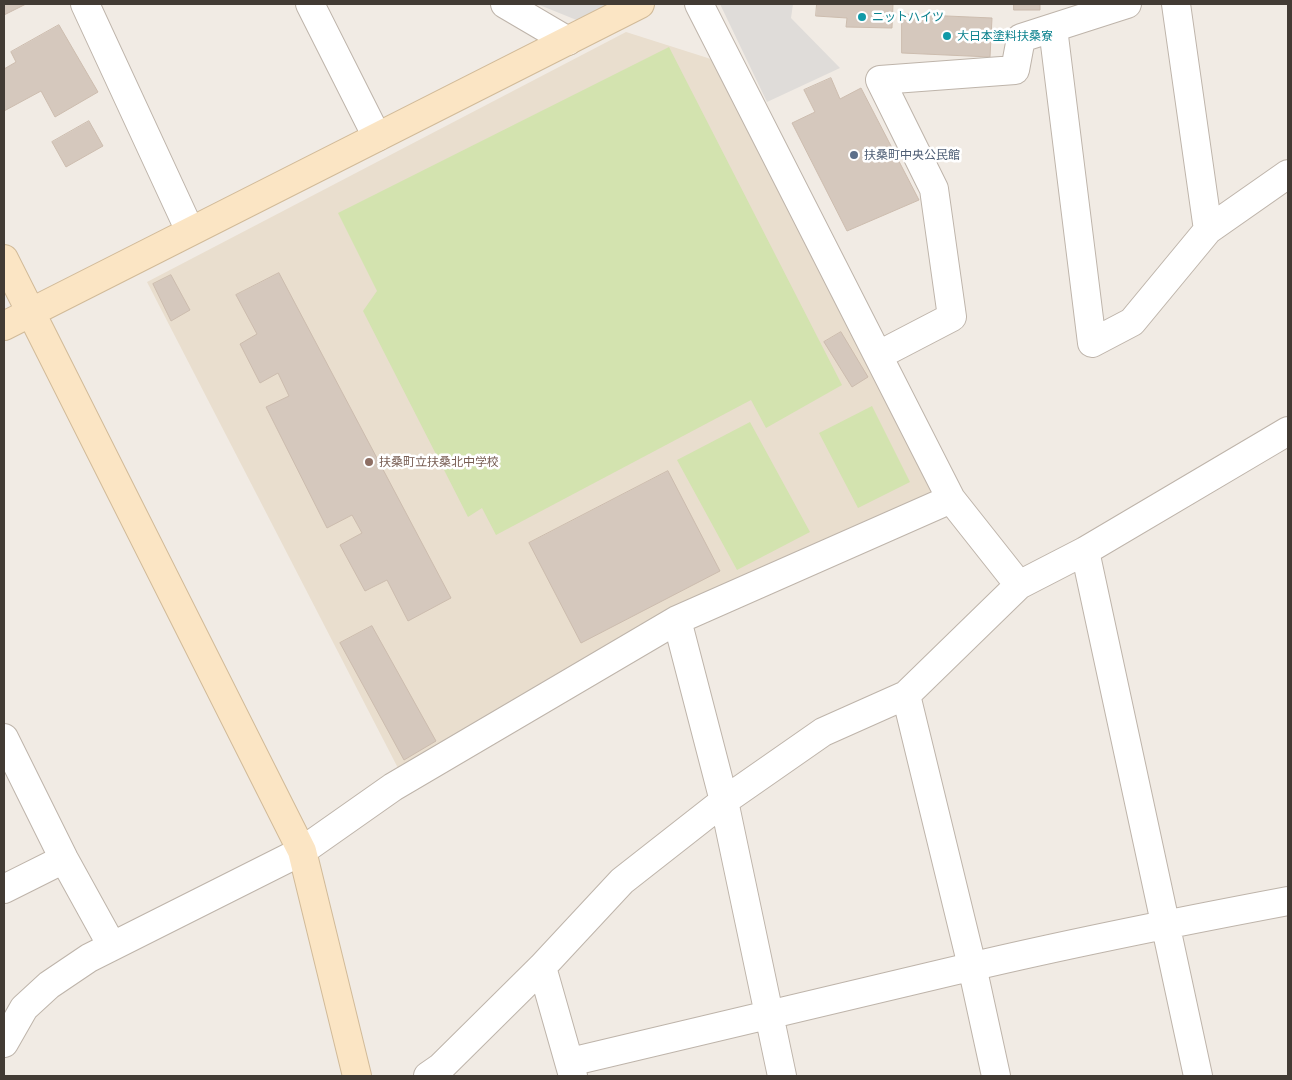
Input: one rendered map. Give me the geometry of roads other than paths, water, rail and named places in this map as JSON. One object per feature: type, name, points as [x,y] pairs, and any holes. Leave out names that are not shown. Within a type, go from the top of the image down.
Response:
[{"type":"street","points":[[85,4],[190,231]]},
{"type":"street","points":[[310,4],[378,137]]},
{"type":"street","points":[[506,4],[568,40]]},
{"type":"street","points":[[4,326],[640,4]]},
{"type":"street","points":[[699,4],[951,499],[1019,585]]},
{"type":"street","points":[[879,355],[952,317],[934,188],[880,80],[1015,70],[1022,38],[1125,4]]},
{"type":"street","points":[[1176,4],[1208,230]]},
{"type":"street","points":[[1053,28],[1092,343],[1132,322],[1208,230],[1288,174]]},
{"type":"street","points":[[4,259],[302,851],[357,1076]]},
{"type":"street","points":[[428,1076],[442,1067],[542,967],[622,881],[724,801],[823,732],[906,695],[1019,585],[1085,551],[1288,431]]},
{"type":"street","points":[[4,1043],[24,1008],[49,985],[90,958],[302,851],[393,787],[677,620],[951,499]]},
{"type":"street","points":[[1085,551],[1198,1076]]},
{"type":"street","points":[[677,620],[724,801],[782,1076]]},
{"type":"street","points":[[906,695],[972,966],[996,1076]]},
{"type":"street","points":[[4,738],[64,859],[112,946]]},
{"type":"street","points":[[4,889],[64,859]]},
{"type":"street","points":[[542,967],[571,1069],[769,1016],[972,966],[1165,924],[1288,901]]},
{"type":"place","name":"ニットハイツ","points":[[862,17]]},
{"type":"place","name":"大日本塗料扶桑寮","points":[[947,36]]},
{"type":"place","name":"扶桑町中央公民館","points":[[854,155]]},
{"type":"place","name":"扶桑町立扶桑北中学校","points":[[369,462]]}]
